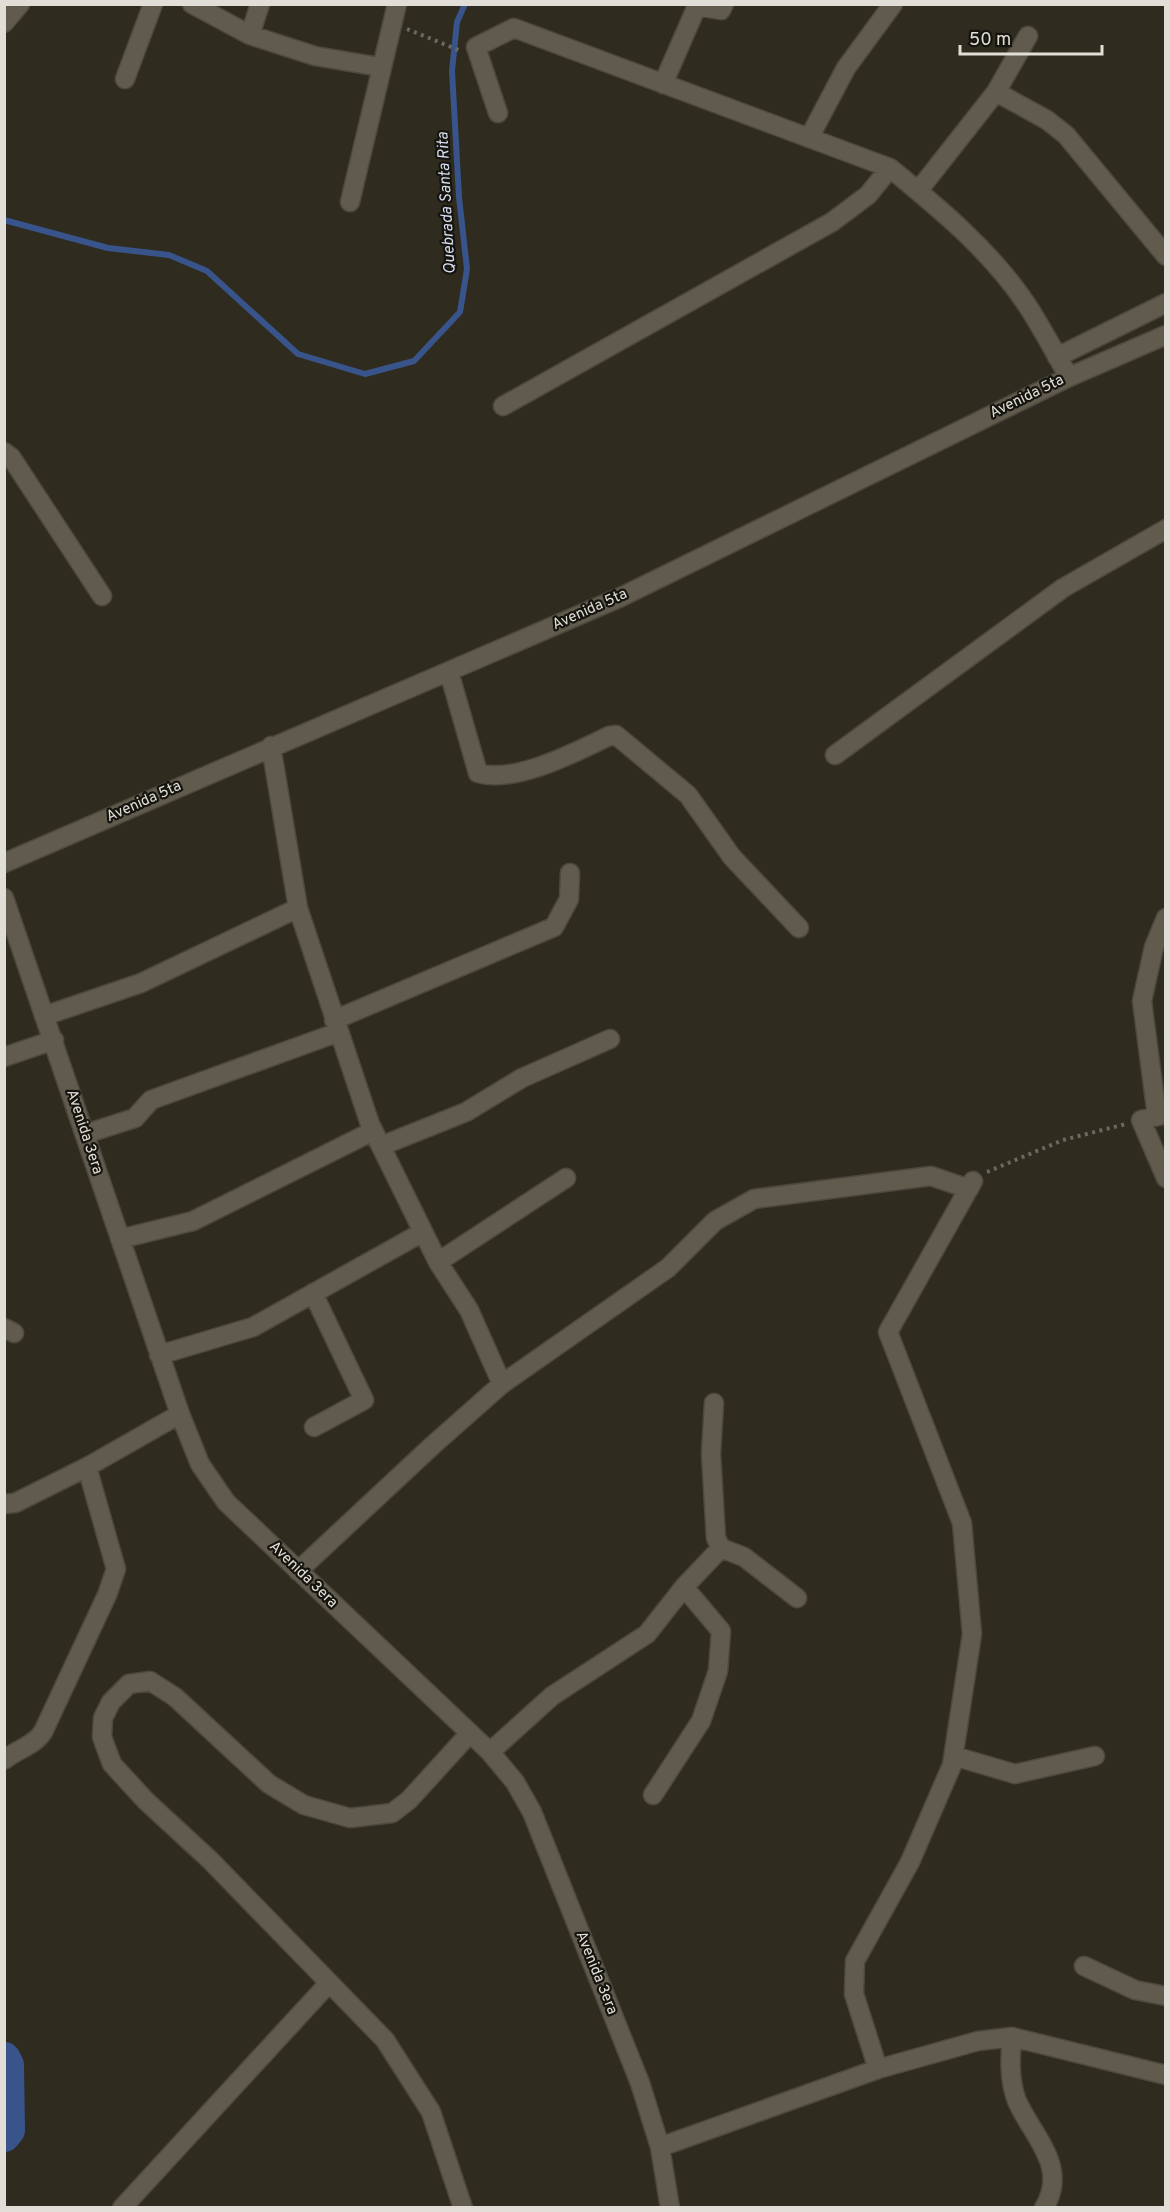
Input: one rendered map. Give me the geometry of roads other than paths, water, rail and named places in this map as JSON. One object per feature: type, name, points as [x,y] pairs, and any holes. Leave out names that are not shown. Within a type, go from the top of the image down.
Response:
[{"type":"street","points":[[4,23],[20,4]]},
{"type":"street","points":[[125,79],[153,4]]},
{"type":"street","points":[[192,4],[250,35],[315,56],[380,67]]},
{"type":"street","points":[[250,35],[260,4]]},
{"type":"street","points":[[350,202],[380,67],[397,4]]},
{"type":"street","points":[[663,84],[697,6],[721,10],[724,4]]},
{"type":"street","points":[[809,138],[846,68],[893,4]]},
{"type":"street","points":[[498,113],[476,47],[514,28],[890,168],[918,190],[982,251],[1026,303],[1069,376]]},
{"type":"street","points":[[918,190],[996,92],[1028,36]]},
{"type":"street","points":[[996,92],[1047,120],[1066,135],[1166,256]]},
{"type":"street","points":[[503,406],[832,222],[868,195],[890,168]]},
{"type":"street","points":[[1057,357],[1166,303]]},
{"type":"street","name":"Avenida 5ta","points":[[4,863],[621,597],[1069,376],[1166,335]]},
{"type":"street","points":[[4,452],[11,457],[102,596]]},
{"type":"street","points":[[835,755],[1063,588],[1166,528]]},
{"type":"street","points":[[449,672],[478,773],[489,776],[553,764],[609,736],[616,735],[688,795],[732,857],[799,928]]},
{"type":"street","points":[[271,746],[298,908],[377,1138],[438,1262],[469,1310],[502,1384]]},
{"type":"street","points":[[85,1134],[135,1118],[151,1100],[337,1026],[554,927],[569,898],[570,873]]},
{"type":"street","name":"Avenida 3era","points":[[4,898],[159,1354],[200,1464],[226,1502],[490,1752],[515,1782],[532,1812],[640,2083],[660,2147],[670,2208]]},
{"type":"street","points":[[45,1016],[141,983],[298,908]]},
{"type":"street","points":[[1166,918],[1154,947],[1142,1001],[1154,1117],[1166,1178]]},
{"type":"street","points":[[120,1239],[193,1221],[377,1138],[466,1112],[522,1078],[610,1039]]},
{"type":"street","points":[[4,1057],[54,1040]]},
{"type":"street","points":[[298,1571],[502,1384],[668,1268],[715,1221],[754,1199],[931,1176],[971,1185],[888,1332],[962,1523],[972,1634],[954,1756],[910,1862],[855,1961],[854,1994],[878,2069]]},
{"type":"street","points":[[438,1262],[566,1178]]},
{"type":"street","points":[[159,1354],[253,1327],[423,1232]]},
{"type":"street","points":[[313,1293],[364,1400],[314,1427]]},
{"type":"street","points":[[714,1403],[711,1454],[716,1538],[721,1548],[744,1557],[797,1598]]},
{"type":"street","points":[[4,1504],[15,1503],[87,1467],[180,1414]]},
{"type":"street","points":[[4,1760],[14,1752],[37,1741],[43,1732],[107,1595],[116,1569],[87,1467]]},
{"type":"street","points":[[490,1752],[552,1696],[647,1634],[684,1587],[721,1548]]},
{"type":"street","points":[[653,1795],[701,1721],[718,1671],[721,1631],[684,1587]]},
{"type":"street","points":[[463,2208],[431,2112],[385,2040],[210,1860],[146,1801],[112,1764],[102,1737],[103,1718],[111,1702],[129,1684],[150,1681],[175,1697],[269,1784],[304,1804],[350,1818],[392,1813],[409,1800],[470,1733]]},
{"type":"street","points":[[954,1756],[1015,1774],[1095,1756]]},
{"type":"street","points":[[1084,1966],[1135,1990],[1166,1996]]},
{"type":"street","points":[[122,2208],[329,1983]]},
{"type":"street","points":[[660,2147],[878,2069],[978,2041],[1012,2037],[1166,2075]]},
{"type":"street","points":[[1012,2037],[1010,2064],[1017,2100],[1046,2154],[1055,2180],[1044,2208]]},
{"type":"waterway","name":"Quebrada Santa Rita","points":[[4,220],[108,248],[169,255],[207,271],[298,354],[365,374],[414,361],[460,312],[467,269],[459,197],[452,71],[457,22],[465,4]]},
{"type":"waterway","points":[[4,2059],[7,2065],[8,2130],[4,2135]]}]
